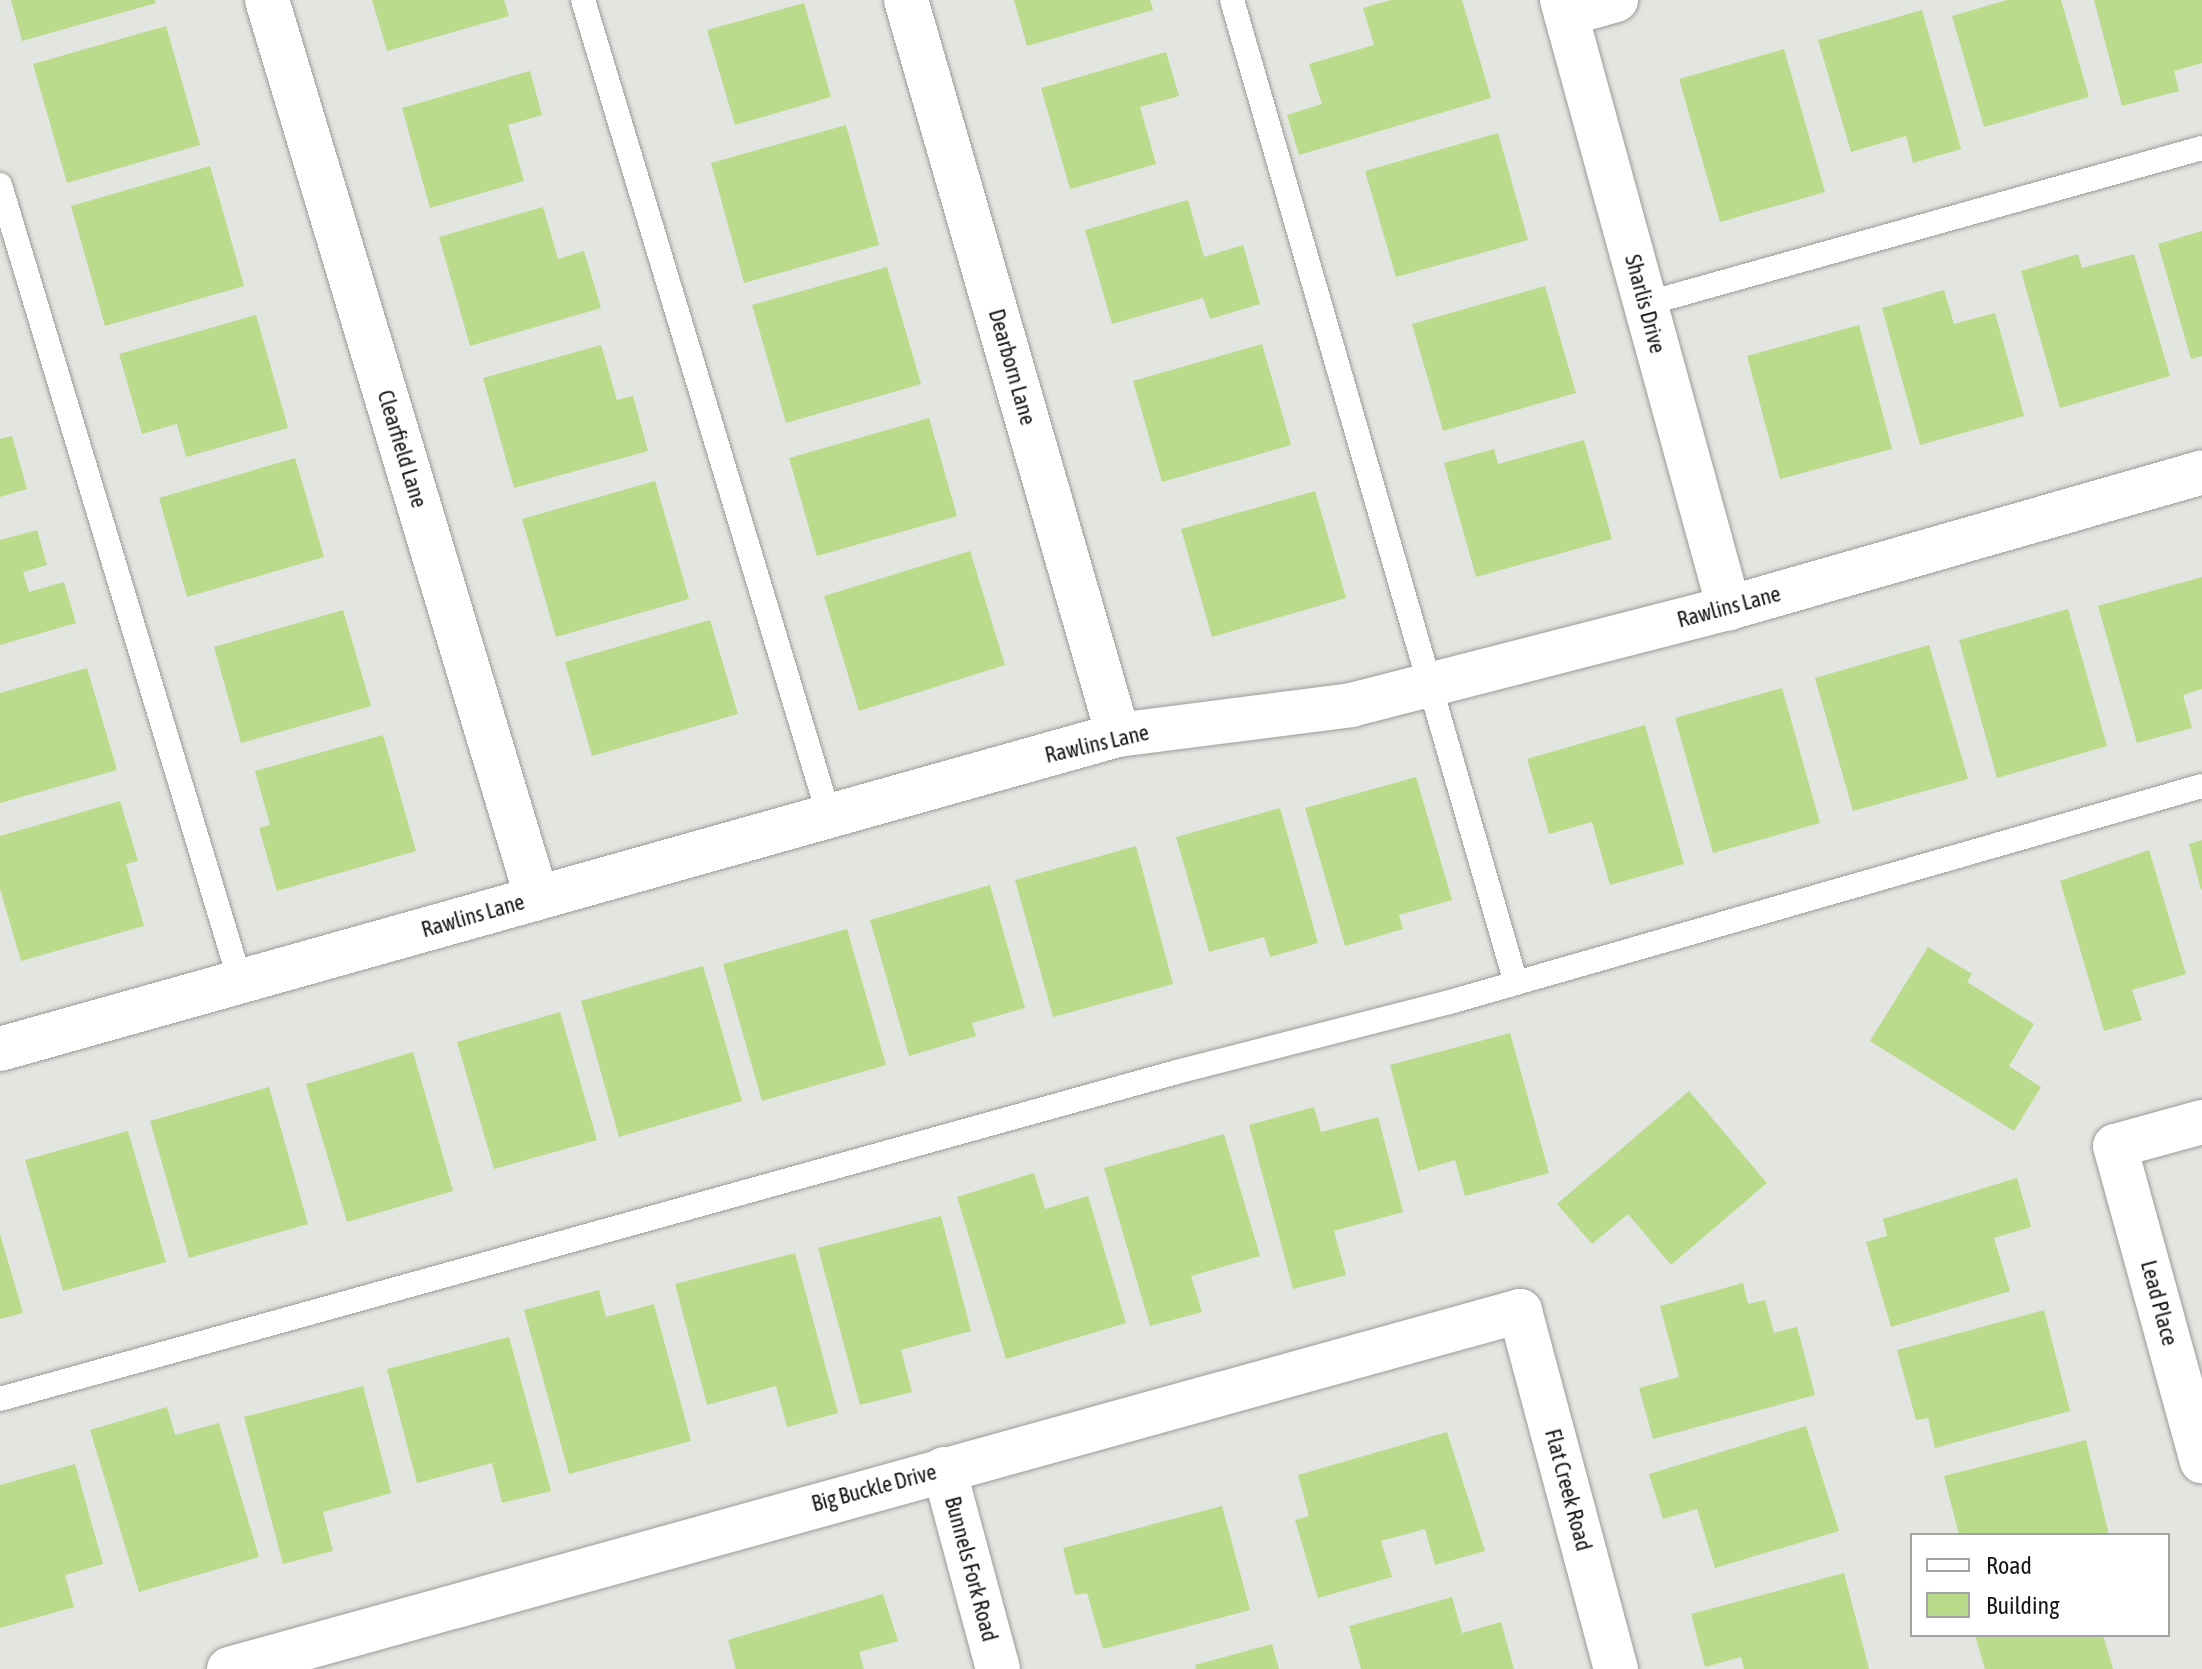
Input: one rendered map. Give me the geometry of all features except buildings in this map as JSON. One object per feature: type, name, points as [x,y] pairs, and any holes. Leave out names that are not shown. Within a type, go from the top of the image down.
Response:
[{"type":"street","name":"Clearfield Lane","points":[[267,0],[537,898]]},
{"type":"street","name":"Dearborn Lane","points":[[906,0],[1118,735]]},
{"type":"street","points":[[1564,7],[1616,0]]},
{"type":"street","name":"Sharlis Drive","points":[[1564,7],[1729,608]]},
{"type":"street","name":"Rawlins Lane","points":[[0,1049],[1118,735],[1351,705],[1729,608],[2202,472]]},
{"type":"street","name":"Lead Place","points":[[2202,1122],[2115,1146],[2202,1461]]},
{"type":"street","name":"Big Buckle Drive","points":[[229,1669],[332,1655],[944,1469],[1520,1311]]},
{"type":"street","name":"Flat Creek Road","points":[[1520,1311],[1616,1669]]},
{"type":"street","name":"Bunnels Fork Road","points":[[944,1469],[998,1669]]},
{"type":"lane","points":[[583,0],[829,816]]},
{"type":"lane","points":[[1232,0],[1516,983]]},
{"type":"lane","points":[[1645,304],[2202,148]]},
{"type":"lane","points":[[0,185],[240,981]]},
{"type":"lane","points":[[0,1399],[1516,983],[2202,786]]}]
